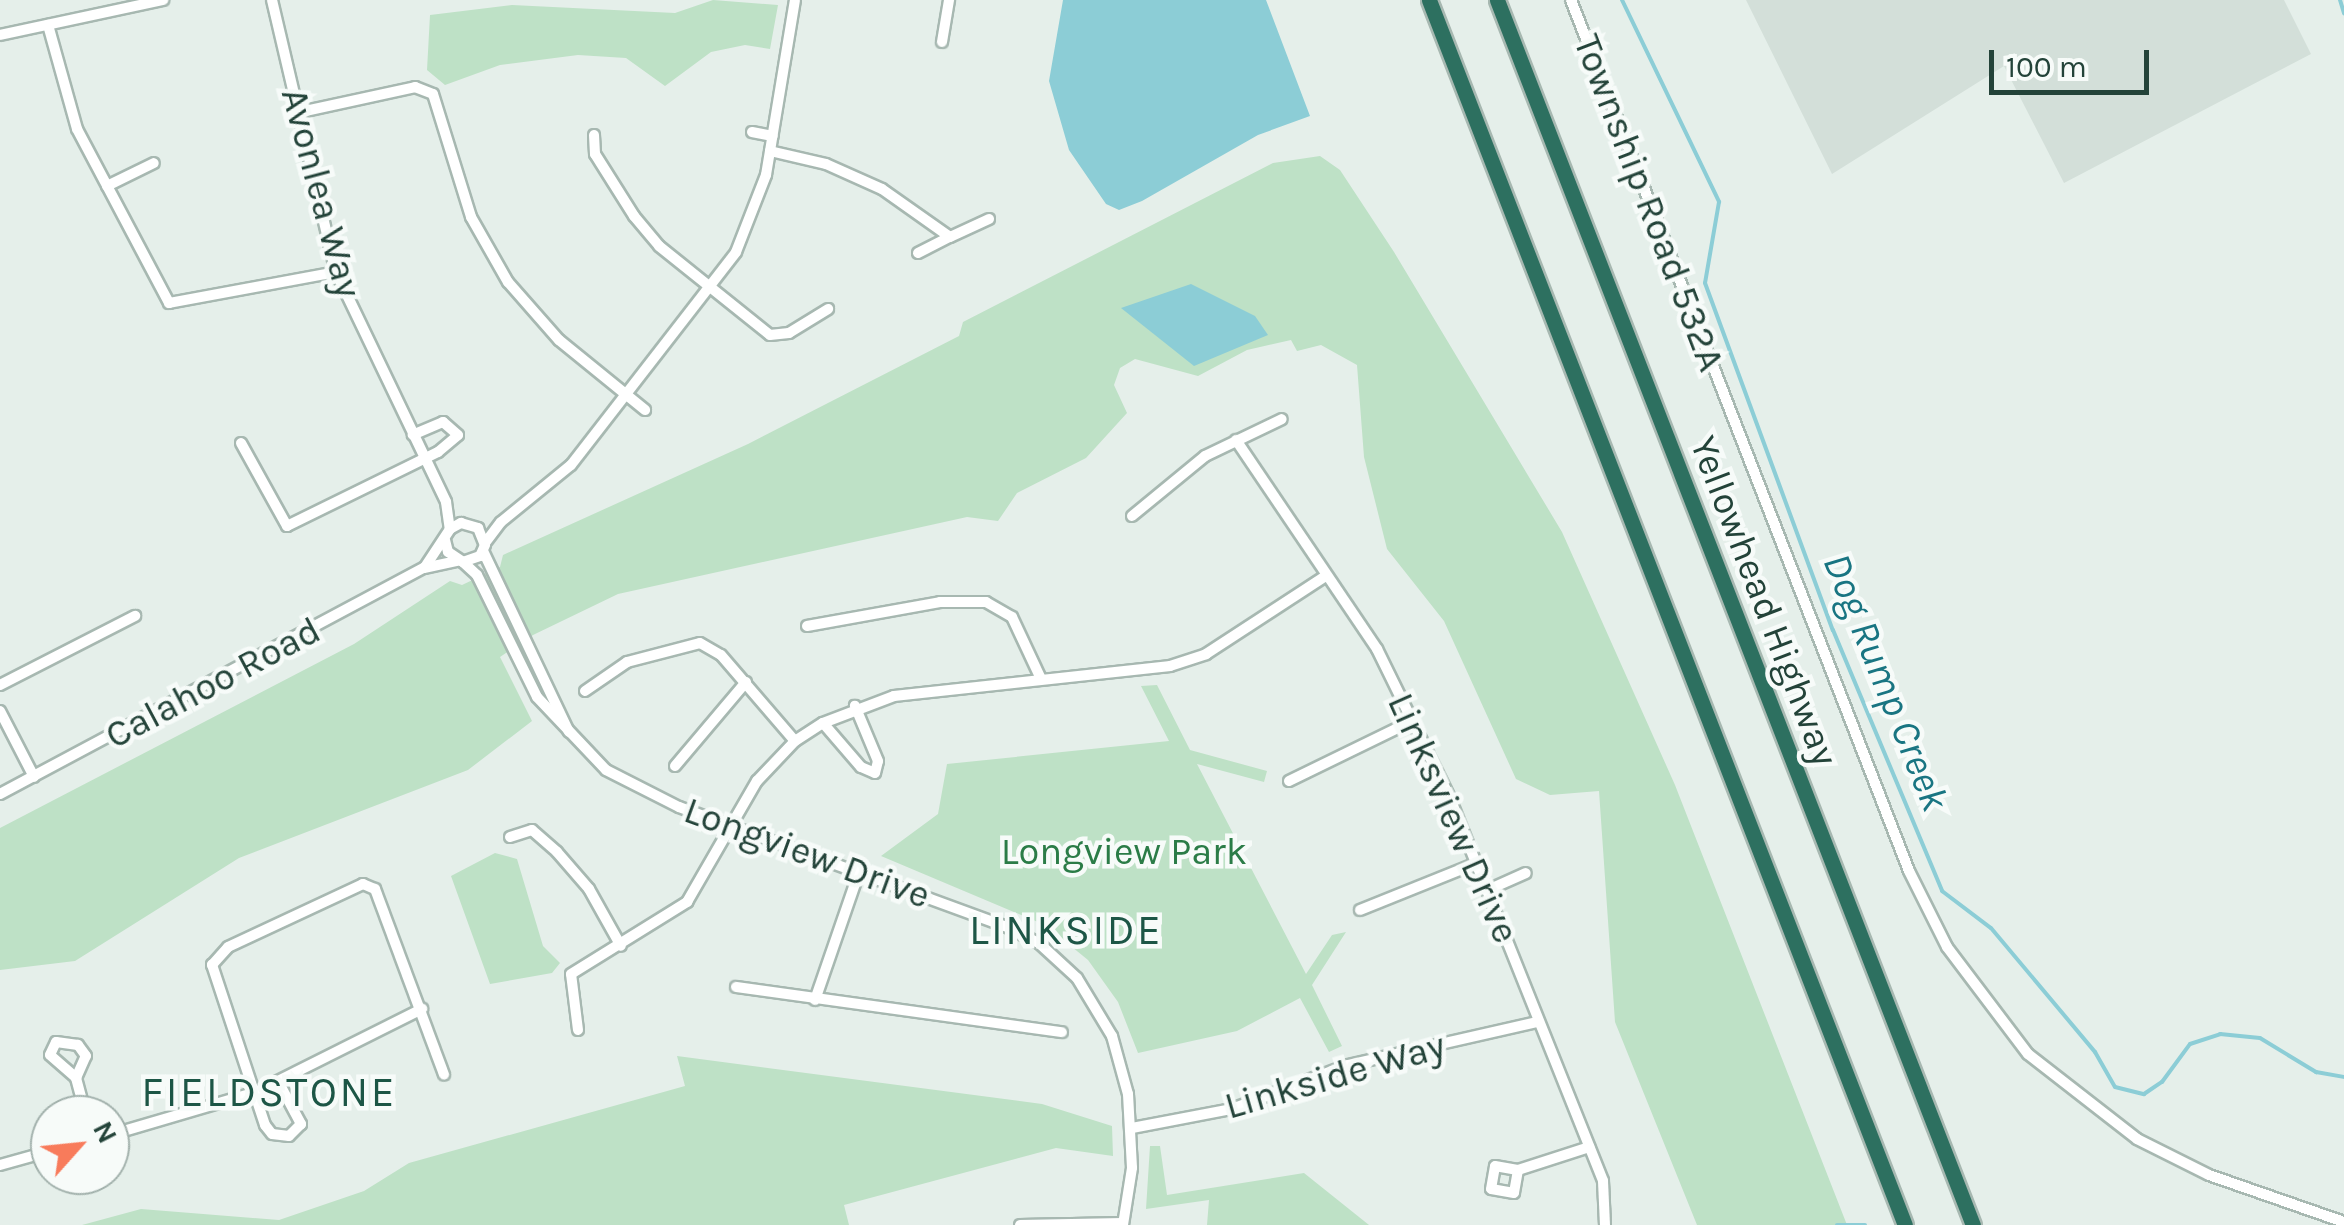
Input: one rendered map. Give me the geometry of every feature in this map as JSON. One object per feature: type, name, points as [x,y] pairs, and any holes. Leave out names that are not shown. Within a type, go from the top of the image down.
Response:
[{"type":"highway","points":[[1429,0],[1906,1225]]},
{"type":"highway","name":"Yellowhead Highway","points":[[1496,0],[1973,1225]]},
{"type":"street","points":[[0,34],[163,0]]},
{"type":"street","name":"Avonlea Way","points":[[272,0],[336,272],[446,502],[470,524],[484,547]]},
{"type":"street","points":[[484,547],[500,522],[571,466],[713,287],[756,209],[773,136],[795,0]]},
{"type":"street","points":[[942,42],[949,0]]},
{"type":"street","name":"Township Road 532A","points":[[1571,0],[1908,871],[1947,947],[2028,1054],[2137,1139],[2209,1175],[2344,1222]]},
{"type":"street","points":[[48,24],[71,114],[169,303],[336,272]]},
{"type":"street","points":[[296,113],[415,87],[433,94],[459,187],[486,249],[533,314],[645,410]]},
{"type":"street","points":[[752,132],[773,136]]},
{"type":"street","points":[[594,135],[595,154],[634,216],[770,335],[790,333],[828,309]]},
{"type":"street","points":[[770,151],[826,164],[882,190],[950,238]]},
{"type":"street","points":[[107,186],[154,163]]},
{"type":"street","points":[[918,253],[988,219]]},
{"type":"street","points":[[1132,516],[1180,472],[1282,419]]},
{"type":"street","points":[[240,443],[287,526],[453,444],[457,428],[443,422],[413,435]]},
{"type":"street","name":"Linksview Drive","points":[[1236,440],[1324,577],[1377,649],[1412,720],[1490,889],[1537,1022],[1589,1147],[1607,1197],[1605,1225]]},
{"type":"street","name":"Avonlea Way","points":[[446,502],[448,535]]},
{"type":"street","points":[[448,535],[470,524],[500,522]]},
{"type":"street","name":"Longview Drive","points":[[448,535],[460,561],[477,575],[537,698],[574,742],[644,793],[860,869],[1024,936],[1078,978],[1098,1006],[1122,1064],[1132,1128],[1123,1224]]},
{"type":"street","name":"Calahoo Road","points":[[424,568],[448,535]]},
{"type":"street","name":"Longview Drive","points":[[484,547],[574,742]]},
{"type":"street","name":"Calahoo Road","points":[[0,794],[424,568],[460,561],[484,547]]},
{"type":"street","points":[[578,1030],[571,974],[687,902],[757,782],[795,741],[823,723],[855,706],[1041,679],[1170,666],[1206,654],[1324,577]]},
{"type":"street","points":[[806,626],[940,602],[986,602],[1012,617],[1041,679]]},
{"type":"street","points":[[0,685],[135,616]]},
{"type":"street","points":[[585,691],[627,662],[700,643],[721,654],[795,741]]},
{"type":"street","points":[[675,766],[746,682]]},
{"type":"street","points":[[823,723],[860,768],[876,773],[878,761],[855,706]]},
{"type":"street","points":[[0,711],[34,777]]},
{"type":"street","points":[[1289,781],[1412,720]]},
{"type":"street","points":[[510,836],[532,830],[557,852],[589,890],[621,946]]},
{"type":"street","points":[[1360,910],[1478,862]]},
{"type":"street","points":[[814,1000],[860,869]]},
{"type":"street","points":[[1490,889],[1526,873]]},
{"type":"street","points":[[278,1081],[301,1124],[289,1136],[272,1134],[265,1126],[212,966],[228,947],[303,908],[363,884],[375,888],[444,1075]]},
{"type":"street","points":[[736,987],[1062,1032]]},
{"type":"street","points":[[130,1129],[256,1092],[422,1009]]},
{"type":"street","name":"Linkside Way","points":[[1132,1128],[1232,1109],[1348,1065],[1537,1022]]},
{"type":"street","points":[[76,1078],[81,1095]]},
{"type":"street","points":[[1518,1170],[1589,1147]]},
{"type":"street","points":[[0,1165],[30,1156]]},
{"type":"street","points":[[1020,1225],[1123,1224]]},
{"type":"shaded area","points":[[1746,0],[2284,0],[2311,54],[2064,183],[2004,66],[1832,174]]},
{"type":"green space","points":[[713,0],[778,5],[770,49],[745,45],[711,52],[665,86],[626,58],[578,55],[500,65],[445,85],[427,70],[430,15],[512,5],[675,13]]},
{"type":"green space","points":[[1320,156],[1340,170],[1394,252],[1562,532],[1675,785],[1847,1225],[1697,1225],[1615,1022],[1599,791],[1550,795],[1516,779],[1444,621],[1387,549],[1364,457],[1357,365],[1321,345],[1297,351],[1291,340],[1247,350],[1198,376],[1135,359],[1120,368],[1114,385],[1127,413],[1086,458],[1017,493],[998,521],[967,517],[618,594],[533,635],[500,657],[532,721],[468,770],[239,858],[75,961],[0,970],[0,828],[354,644],[450,581],[462,585],[500,567],[503,555],[748,444],[959,336],[963,322],[1273,163]]},
{"type":"green space","name":"Longview Park","points":[[1157,685],[1190,750],[1267,771],[1264,782],[1197,764],[1306,974],[1332,935],[1346,932],[1312,985],[1342,1046],[1329,1052],[1300,998],[1237,1031],[1138,1053],[1118,1002],[1088,960],[1045,925],[881,856],[938,814],[947,764],[1169,741],[1141,686]]},
{"type":"green space","points":[[495,853],[517,859],[543,946],[560,963],[552,973],[490,984],[451,876]]},
{"type":"green space","points":[[677,1056],[1042,1104],[1112,1126],[1113,1156],[1056,1148],[844,1205],[849,1225],[82,1225],[141,1209],[279,1220],[364,1191],[409,1163],[685,1086]]},
{"type":"green space","points":[[1150,1146],[1160,1146],[1167,1195],[1304,1173],[1369,1225],[1207,1225],[1209,1200],[1146,1209]]},
{"type":"water","points":[[1063,0],[1266,0],[1310,116],[1258,135],[1142,201],[1119,210],[1106,204],[1069,150],[1049,81]]},
{"type":"water","points":[[1191,284],[1255,316],[1268,335],[1194,366],[1121,308]]},
{"type":"waterway","name":"Dog Rump Creek","points":[[1622,0],[1719,202],[1705,283],[1833,630],[1942,891],[1991,928],[2095,1052],[2115,1087],[2144,1094],[2162,1082],[2190,1044],[2220,1034],[2260,1038],[2316,1072],[2344,1077]]},
{"type":"waterway","points":[[2340,0],[2344,13]]},
{"type":"waterway","points":[[1837,1225],[1865,1225]]},
{"type":"district","name":"LINKSIDE","points":[[1066,930]]},
{"type":"district","name":"FIELDSTONE","points":[[269,1092]]}]
